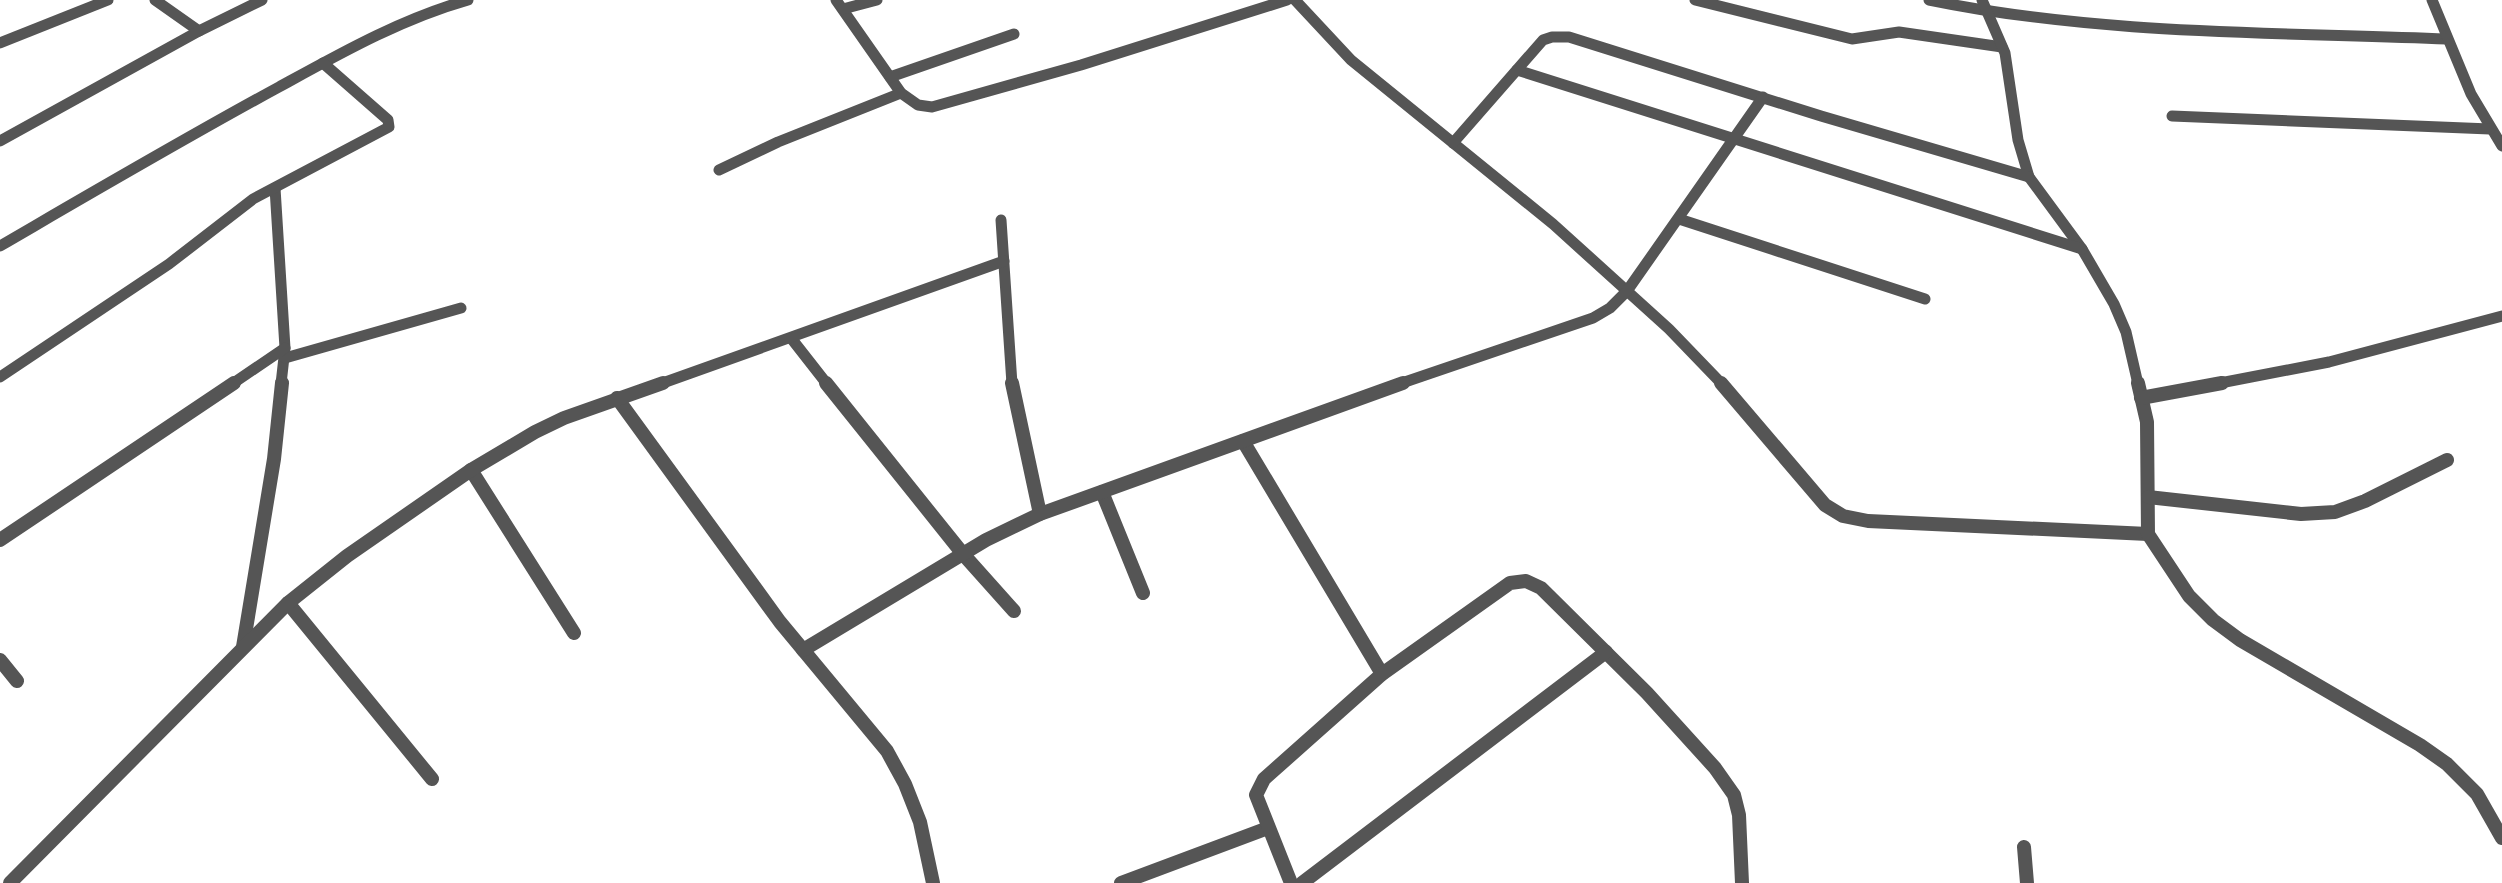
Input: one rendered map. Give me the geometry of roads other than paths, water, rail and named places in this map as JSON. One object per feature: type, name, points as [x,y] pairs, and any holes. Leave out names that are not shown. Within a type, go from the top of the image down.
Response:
[{"type":"street","points":[[0,44],[108,0]]},
{"type":"street","points":[[155,0],[199,31]]},
{"type":"street","points":[[0,141],[199,31],[262,0]]},
{"type":"street","points":[[0,246],[235,110],[323,63],[404,21],[468,0]]},
{"type":"street","points":[[836,0],[900,93],[914,105],[923,108],[939,107],[1081,65],[1287,0]]},
{"type":"street","points":[[843,9],[877,0]]},
{"type":"street","points":[[1295,0],[1351,60],[1553,224],[1669,329],[1737,399],[1825,505],[1843,516],[1868,521],[2148,534]]},
{"type":"street","points":[[1695,0],[1852,39],[1899,32],[2002,47]]},
{"type":"street","points":[[1930,0],[1985,6],[2104,26],[2447,39]]},
{"type":"street","points":[[2432,0],[2447,39],[2490,128],[2502,146]]},
{"type":"street","points":[[1985,6],[2002,47],[2018,140],[2029,177],[2082,249],[2114,304],[2126,332],[2146,422],[2148,534],[2163,559],[2189,596],[2213,620],[2240,640],[2447,764],[2477,794],[2502,838]]},
{"type":"street","points":[[890,77],[1014,34]]},
{"type":"street","points":[[1453,143],[1543,40],[1552,37],[1569,37],[2029,177]]},
{"type":"street","points":[[0,377],[169,264],[235,211],[275,188],[381,134],[389,126],[388,120],[323,63]]},
{"type":"street","points":[[1517,70],[2082,249]]},
{"type":"street","points":[[719,170],[778,142],[900,93]]},
{"type":"street","points":[[804,650],[964,554],[1040,514],[1437,370],[1593,318],[1610,308],[1627,291],[1763,97]]},
{"type":"street","points":[[2172,116],[2490,128]]},
{"type":"street","points":[[243,647],[274,459],[285,353],[275,188]]},
{"type":"street","points":[[1679,219],[1925,300]]},
{"type":"street","points":[[1001,220],[1013,393],[1040,514]]},
{"type":"street","points":[[10,883],[288,603],[347,556],[471,470],[557,421],[1004,261]]},
{"type":"street","points":[[0,540],[285,353],[461,308]]},
{"type":"street","points":[[2141,398],[2329,362],[2502,316]]},
{"type":"street","points":[[791,338],[964,554],[1014,612]]},
{"type":"street","points":[[617,398],[780,622],[887,751],[905,784],[920,822],[932,883]]},
{"type":"street","points":[[1243,441],[1382,674]]},
{"type":"street","points":[[2148,497],[2301,514],[2335,512],[2365,501],[2447,460]]},
{"type":"street","points":[[471,470],[574,632]]},
{"type":"street","points":[[1102,492],[1143,593]]},
{"type":"street","points":[[1291,883],[1256,795],[1264,779],[1382,674],[1510,583],[1526,581],[1541,588],[1648,693],[1709,761],[1734,795],[1739,814],[1742,883]]},
{"type":"street","points":[[288,603],[432,780]]},
{"type":"street","points":[[1302,883],[1606,652]]},
{"type":"street","points":[[0,660],[17,681]]},
{"type":"street","points":[[1122,883],[1268,828]]},
{"type":"street","points":[[2024,847],[2028,883]]}]
